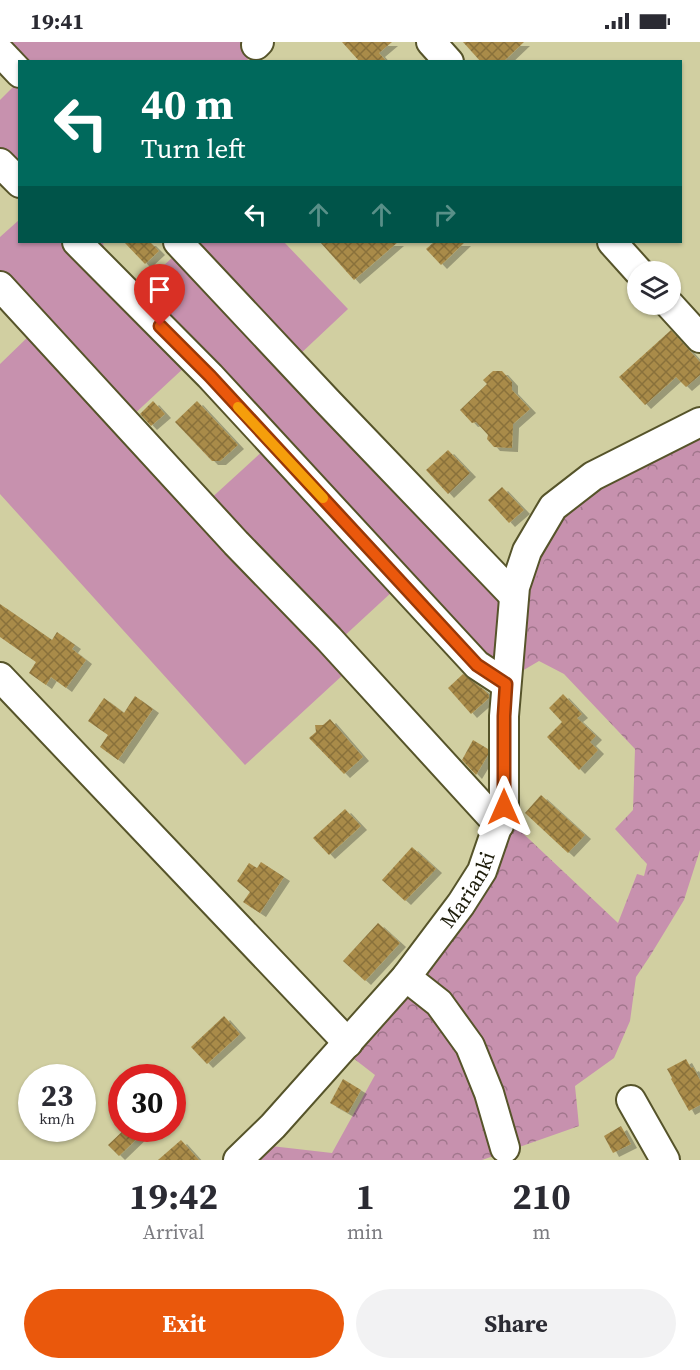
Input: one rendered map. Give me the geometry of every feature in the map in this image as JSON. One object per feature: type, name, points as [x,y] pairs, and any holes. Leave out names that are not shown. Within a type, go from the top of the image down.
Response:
[{"type":"street","points":[[0,52],[18,71]]},
{"type":"street","points":[[0,163],[18,181]]},
{"type":"street","points":[[78,243],[210,376],[477,665],[506,684]]},
{"type":"street","points":[[179,243],[514,596]]},
{"type":"street","points":[[613,243],[629,261]]},
{"type":"street","points":[[0,286],[499,825]]},
{"type":"street","points":[[679,315],[700,338]]},
{"type":"street","name":"Marianki","points":[[238,1160],[273,1126],[406,977],[461,904],[482,871],[504,807],[504,716],[515,587],[527,551],[553,507],[593,476],[700,422]]},
{"type":"street","points":[[0,677],[348,1043]]},
{"type":"street","points":[[406,977],[439,1004],[470,1046],[489,1093],[505,1148]]},
{"type":"street","points":[[631,1100],[665,1160]]},
{"type":"green space","points":[[0,42],[262,42],[264,44],[247,60],[18,60],[18,82]]},
{"type":"green space","points":[[18,82],[18,197],[0,171],[0,100]]},
{"type":"green space","points":[[18,221],[18,243],[103,243],[104,250],[139,289],[178,252],[170,243],[285,243],[348,309],[281,372],[498,600],[570,502],[700,429],[528,596],[511,714],[393,591],[341,639],[345,673],[245,765],[0,494],[0,364],[31,334],[0,301],[0,237]],"holes":[[[187,365],[265,449],[207,502],[130,418]]]},
{"type":"green space","points":[[700,435],[700,850],[684,900],[636,977],[630,1021],[614,1058],[575,1086],[579,1126],[482,1160],[254,1160],[271,1146],[332,1153],[375,1075],[344,1051],[512,823],[618,923],[637,874],[644,876],[647,864],[615,829],[633,810],[635,749],[564,674],[539,661],[517,674],[528,596],[564,517]]},
{"type":"building","points":[[342,42],[392,42],[379,53],[385,60],[358,60]]},
{"type":"building","points":[[463,42],[524,42],[505,60],[479,60]]},
{"type":"building","points":[[125,243],[151,243],[159,251],[145,264]]},
{"type":"building","points":[[321,243],[397,243],[354,280]]},
{"type":"building","points":[[433,243],[464,243],[441,265],[426,249]]},
{"type":"building","points":[[671,330],[700,362],[700,375],[686,387],[676,377],[645,405],[619,377]]},
{"type":"building","points":[[493,371],[502,371],[512,382],[512,390],[530,409],[513,424],[512,448],[494,447],[487,439],[488,435],[460,410],[487,384],[483,380]]},
{"type":"building","points":[[153,401],[165,414],[151,426],[140,414]]},
{"type":"building","points":[[197,401],[238,445],[220,461],[212,461],[175,422]]},
{"type":"building","points":[[448,450],[470,473],[448,494],[426,470]]},
{"type":"building","points":[[502,487],[524,510],[509,523],[488,500]]},
{"type":"building","points":[[0,604],[52,640],[57,632],[75,645],[72,649],[86,660],[66,688],[51,677],[46,685],[29,673],[36,662],[0,637]]},
{"type":"building","points":[[463,674],[489,695],[489,698],[471,714],[448,688]]},
{"type":"building","points":[[563,694],[582,714],[577,718],[596,736],[590,742],[598,750],[579,770],[547,737],[562,722],[549,708]]},
{"type":"building","points":[[135,696],[153,709],[118,760],[100,747],[108,735],[88,721],[104,698],[124,713]]},
{"type":"building","points":[[330,719],[363,757],[344,774],[309,738],[316,732],[315,725],[323,725]]},
{"type":"building","points":[[473,740],[488,749],[488,755],[476,775],[462,760]]},
{"type":"building","points":[[541,795],[585,835],[568,853],[525,813]]},
{"type":"building","points":[[345,809],[361,826],[329,855],[313,838]]},
{"type":"building","points":[[412,847],[436,869],[405,901],[382,880]]},
{"type":"building","points":[[261,862],[284,877],[260,913],[243,902],[250,892],[237,881],[249,863],[257,868]]},
{"type":"building","points":[[378,923],[400,943],[365,981],[343,961]]},
{"type":"building","points":[[224,1016],[240,1034],[207,1064],[191,1047]]},
{"type":"building","points":[[686,1059],[700,1080],[700,1105],[689,1111],[667,1069]]},
{"type":"building","points":[[343,1079],[361,1090],[348,1113],[330,1103]]},
{"type":"building","points":[[621,1126],[631,1144],[613,1153],[604,1136]]},
{"type":"building","points":[[111,1142],[134,1142],[119,1156],[108,1145]]},
{"type":"building","points":[[179,1142],[183,1142],[199,1160],[158,1160]]},
{"type":"slow traffic","points":[[238,407],[323,498]]},
{"type":"route","points":[[160,326],[210,376],[477,665],[506,684],[504,807]]}]
